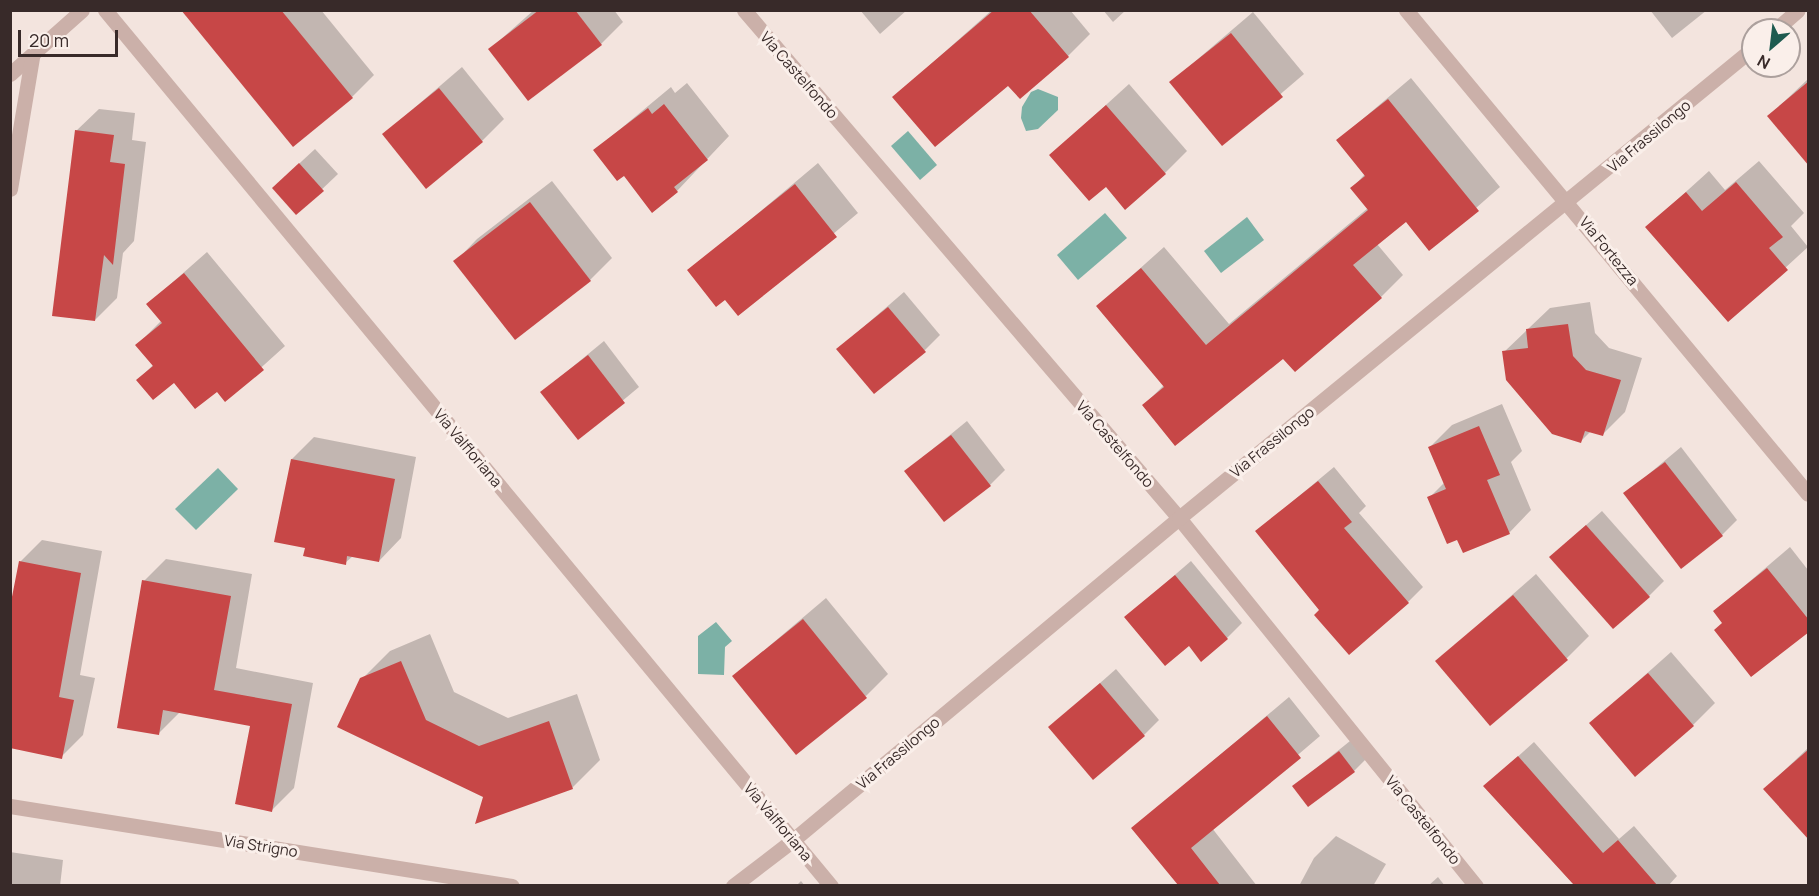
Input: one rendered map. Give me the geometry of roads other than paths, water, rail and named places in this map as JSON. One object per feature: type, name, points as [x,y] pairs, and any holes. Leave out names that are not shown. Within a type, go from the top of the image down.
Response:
[{"type":"street","points":[[10,74],[32,57],[82,10]]},
{"type":"street","name":"Via Valfloriana","points":[[105,10],[831,885]]},
{"type":"street","name":"Via Castelfondo","points":[[744,10],[1179,518],[1476,885]]},
{"type":"street","name":"Via Fortezza","points":[[1406,10],[1569,202],[1809,494]]},
{"type":"street","points":[[10,189],[32,57]]},
{"type":"street","name":"Via Frassilongo","points":[[793,840],[1179,518],[1569,202],[1741,58]]},
{"type":"street","name":"Via Strigno","points":[[10,806],[512,885]]},
{"type":"street","points":[[733,885],[793,840]]},
{"type":"water","points":[[1038,89],[1058,97],[1058,110],[1038,129],[1026,131],[1021,118],[1022,107],[1031,92]]},
{"type":"water","points":[[908,131],[937,165],[920,180],[891,146]]},
{"type":"water","points":[[1105,213],[1127,238],[1078,280],[1057,255]]},
{"type":"water","points":[[1247,217],[1264,240],[1221,273],[1204,251]]},
{"type":"water","points":[[218,468],[238,489],[196,530],[175,509]]},
{"type":"water","points":[[716,622],[732,641],[725,647],[724,675],[698,674],[698,636]]}]
